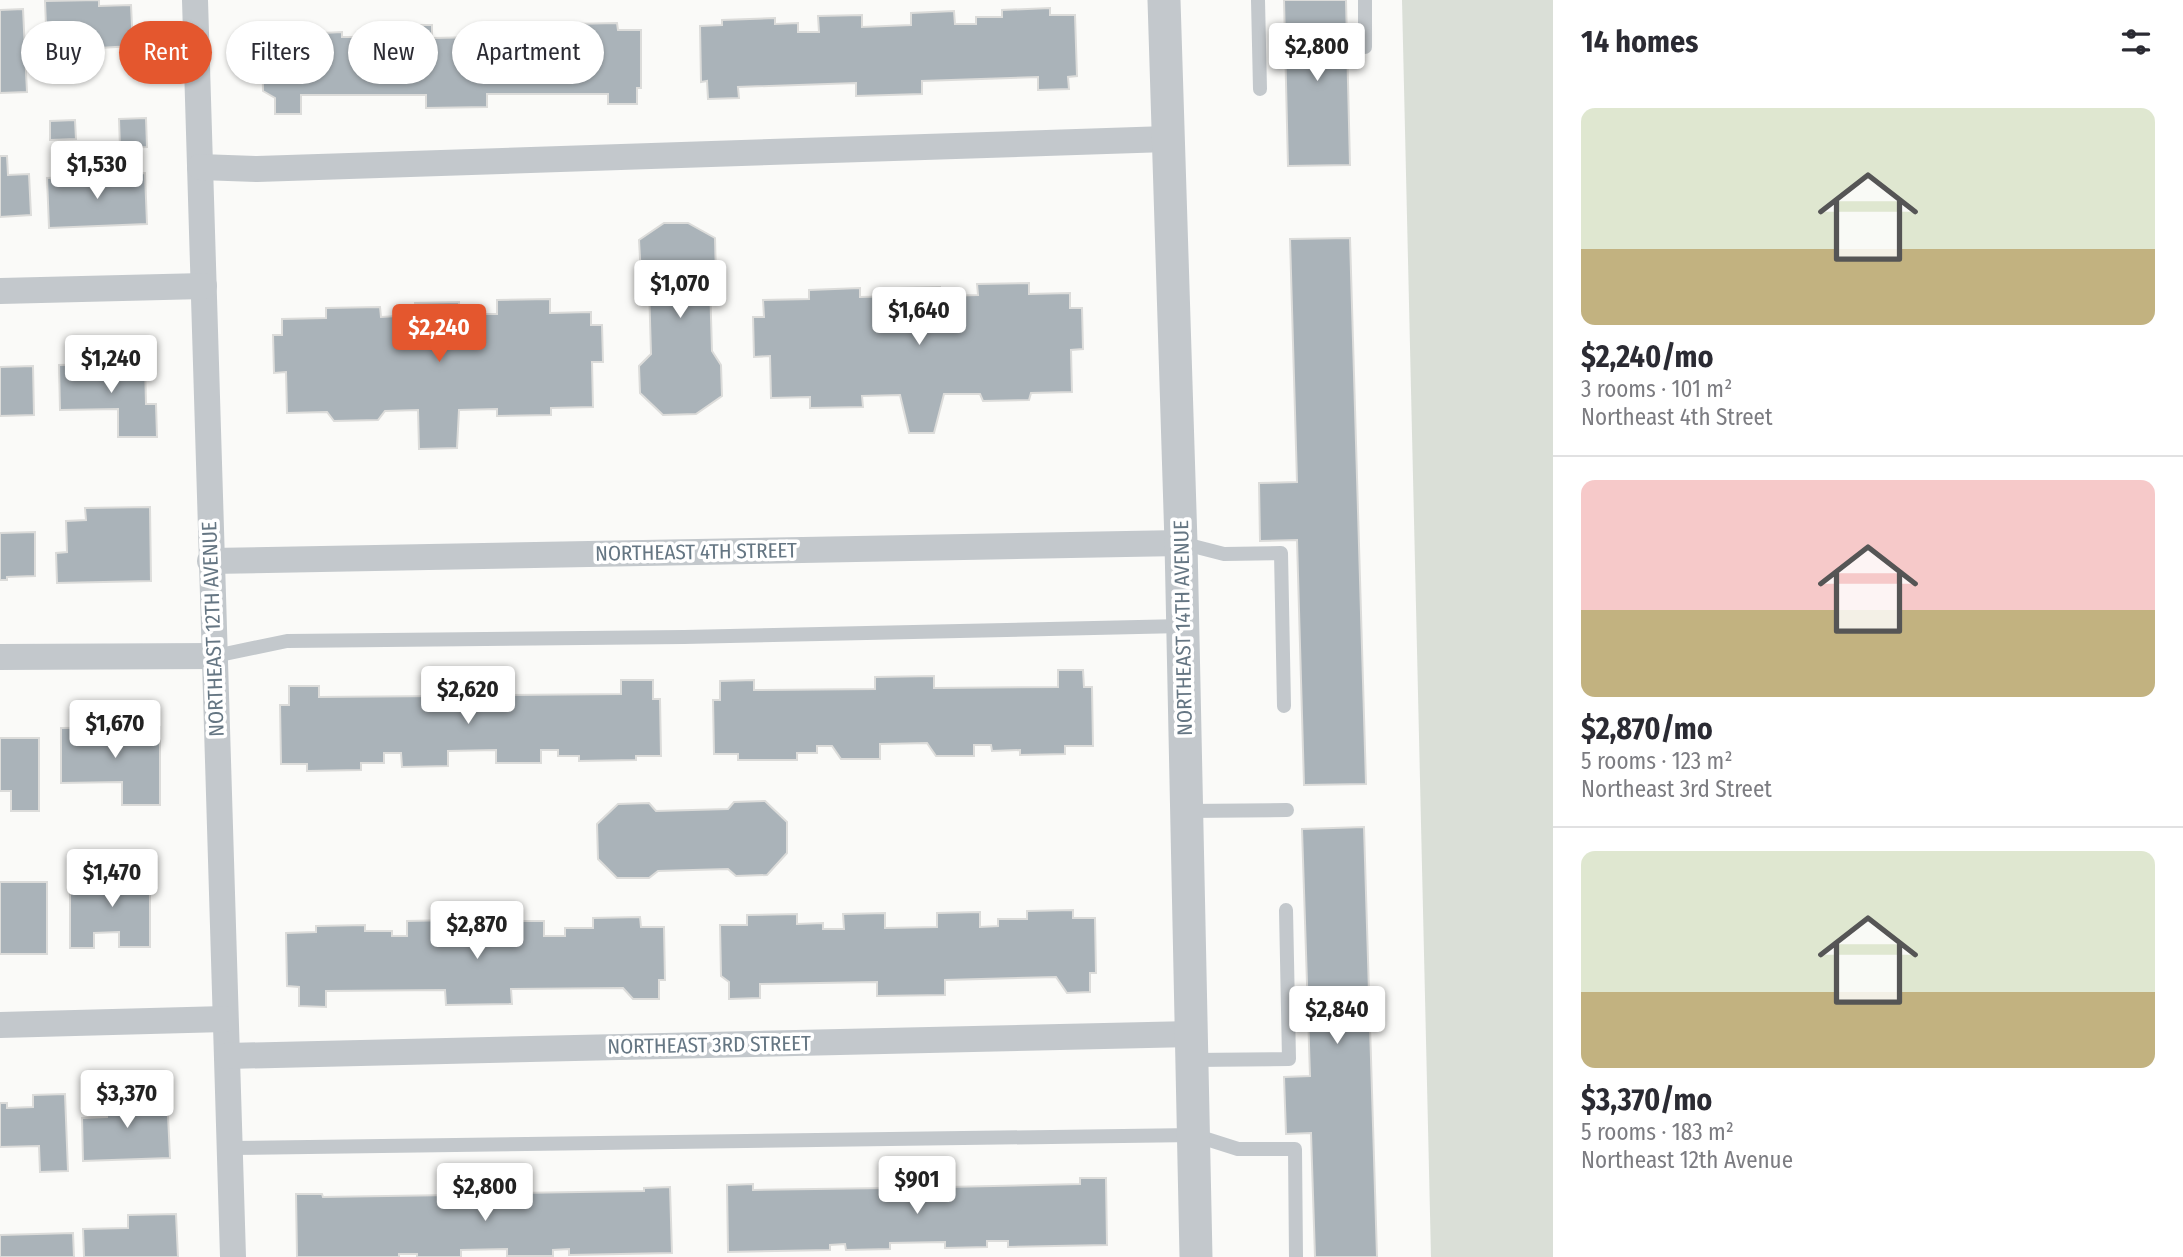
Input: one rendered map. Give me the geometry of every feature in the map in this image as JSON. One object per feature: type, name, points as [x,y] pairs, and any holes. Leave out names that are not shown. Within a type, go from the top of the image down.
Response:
[{"type":"street","name":"NORTHEAST 12TH AVENUE","points":[[195,0],[233,1257]]},
{"type":"street","name":"NORTHEAST 14TH AVENUE","points":[[1164,0],[1181,543],[1196,1257]]},
{"type":"street","points":[[200,167],[257,169],[1167,139]]},
{"type":"street","points":[[0,291],[204,286]]},
{"type":"street","name":"NORTHEAST 4TH STREET","points":[[210,561],[1181,543]]},
{"type":"street","points":[[0,657],[215,656]]},
{"type":"street","points":[[0,1025],[225,1019]]},
{"type":"street","name":"NORTHEAST 3RD STREET","points":[[227,1056],[1192,1047]]},
{"type":"lane","points":[[1258,0],[1260,89]]},
{"type":"lane","points":[[1365,0],[1365,47]]},
{"type":"lane","points":[[1181,543],[1224,554],[1281,553],[1284,706]]},
{"type":"lane","points":[[215,656],[287,641],[697,637],[1183,626]]},
{"type":"lane","points":[[1187,811],[1287,810]]},
{"type":"lane","points":[[1192,1047],[1289,1059],[1286,910]]},
{"type":"lane","points":[[229,1148],[1194,1135],[1238,1149],[1295,1149],[1296,1257]]},
{"type":"shaded area","points":[[1402,0],[1553,0],[1553,1257],[1431,1257]]},
{"type":"building","points":[[99,0],[99,6],[131,5],[132,21],[119,21],[119,47],[105,48],[105,21],[46,21],[45,1]]},
{"type":"building","points":[[1284,0],[1346,0],[1350,165],[1288,166]]},
{"type":"building","points":[[1050,8],[1050,15],[1075,15],[1077,76],[1068,77],[1069,89],[1038,90],[1038,77],[922,81],[922,94],[856,96],[856,83],[738,87],[739,98],[708,99],[707,81],[701,82],[700,26],[722,25],[722,20],[775,18],[775,24],[798,23],[798,32],[819,32],[818,16],[862,15],[862,27],[911,25],[911,13],[954,11],[955,24],[976,24],[976,17],[1002,17],[1002,10]]},
{"type":"building","points":[[23,9],[21,84],[27,84],[27,92],[0,93],[0,10]]},
{"type":"building","points":[[604,23],[617,23],[618,30],[641,30],[641,88],[637,88],[637,104],[608,104],[608,94],[487,94],[487,107],[426,108],[426,95],[301,95],[301,114],[275,114],[275,98],[263,91],[263,84],[334,84],[334,32],[342,32],[342,37],[348,37],[348,84],[438,84],[438,38],[452,38],[452,84],[604,84]]},
{"type":"building","points":[[146,118],[147,147],[120,148],[119,119]]},
{"type":"building","points":[[75,120],[76,139],[50,140],[50,121]]},
{"type":"building","points":[[0,156],[7,156],[8,175],[29,174],[31,215],[0,217]]},
{"type":"building","points":[[145,173],[147,224],[49,228],[47,178]]},
{"type":"building","points":[[664,223],[688,223],[715,238],[716,276],[710,283],[712,351],[721,365],[722,396],[696,414],[663,415],[640,393],[639,366],[651,354],[649,287],[641,277],[639,240]]},
{"type":"building","points":[[1350,238],[1366,784],[1304,785],[1297,540],[1260,541],[1259,483],[1297,482],[1290,239]]},
{"type":"building","points":[[1029,283],[1029,294],[1070,293],[1070,308],[1082,308],[1083,349],[1071,350],[1072,392],[1031,393],[1029,400],[983,401],[980,394],[944,394],[934,433],[909,433],[900,395],[862,396],[863,407],[810,408],[810,397],[771,398],[770,356],[754,357],[753,317],[764,317],[763,300],[809,299],[809,290],[860,288],[860,297],[898,296],[898,288],[940,287],[940,296],[978,295],[977,284]]},
{"type":"building","points":[[550,299],[550,313],[591,312],[591,325],[602,325],[603,362],[592,362],[593,407],[551,408],[551,415],[497,416],[497,409],[459,410],[457,448],[419,449],[418,410],[385,411],[378,420],[334,421],[327,412],[287,413],[286,372],[274,373],[273,335],[282,335],[282,319],[326,318],[326,308],[380,307],[381,317],[415,315],[415,303],[459,302],[459,314],[497,314],[497,300]]},
{"type":"building","points":[[145,363],[146,404],[156,404],[157,437],[118,437],[118,409],[60,410],[59,365]]},
{"type":"building","points":[[33,366],[34,415],[0,416],[0,367]]},
{"type":"building","points":[[150,507],[151,581],[57,583],[56,553],[67,552],[66,521],[86,520],[85,508]]},
{"type":"building","points":[[35,532],[35,576],[7,577],[7,580],[0,580],[0,533]]},
{"type":"building","points":[[1058,670],[1083,670],[1084,687],[1092,687],[1093,746],[1065,746],[1065,754],[1020,755],[1020,750],[992,751],[991,745],[974,745],[974,756],[936,756],[927,743],[880,744],[880,759],[841,759],[832,746],[817,746],[817,753],[797,753],[797,760],[738,760],[738,754],[714,754],[713,700],[720,700],[720,681],[754,680],[754,690],[875,689],[875,677],[934,676],[934,688],[1058,687]]},
{"type":"building","points":[[621,680],[653,680],[653,699],[660,699],[661,756],[636,756],[636,760],[579,761],[579,756],[558,756],[558,750],[541,750],[541,763],[496,763],[496,750],[448,751],[448,766],[402,767],[401,753],[384,753],[384,763],[361,763],[361,770],[307,771],[307,764],[281,764],[280,705],[289,705],[289,686],[319,686],[319,697],[440,696],[440,685],[504,684],[504,695],[621,694]]},
{"type":"building","points":[[160,727],[160,805],[122,805],[122,782],[61,783],[61,728]]},
{"type":"building","points":[[0,738],[39,738],[39,811],[11,811],[11,791],[0,791]]},
{"type":"building","points":[[765,801],[787,822],[787,853],[767,875],[736,876],[728,869],[658,871],[649,878],[617,878],[598,859],[597,824],[618,804],[649,803],[656,811],[728,809],[734,802]]},
{"type":"building","points":[[1364,827],[1377,1257],[1315,1257],[1311,1133],[1286,1134],[1284,1077],[1310,1076],[1302,829]]},
{"type":"building","points":[[150,872],[150,947],[119,947],[119,932],[94,933],[94,948],[70,948],[70,889],[84,889],[84,873]]},
{"type":"building","points":[[0,882],[47,882],[47,954],[0,954]]},
{"type":"building","points":[[1073,910],[1073,918],[1095,918],[1096,973],[1090,973],[1090,992],[1067,993],[1056,977],[945,980],[945,995],[877,996],[877,982],[760,984],[760,998],[729,999],[729,982],[721,976],[720,925],[747,925],[747,915],[797,914],[797,924],[823,923],[823,929],[844,929],[843,914],[885,913],[885,928],[937,927],[937,913],[980,912],[980,927],[998,926],[998,919],[1027,919],[1027,911]]},
{"type":"building","points":[[640,917],[641,927],[664,927],[665,980],[659,980],[659,999],[633,999],[623,988],[511,989],[512,1004],[446,1005],[445,990],[326,991],[326,1007],[299,1006],[299,987],[287,986],[286,933],[316,932],[316,926],[365,925],[365,931],[392,931],[392,936],[407,936],[407,921],[451,920],[451,937],[503,937],[502,921],[544,921],[544,936],[565,936],[565,928],[593,928],[593,918]]},
{"type":"building","points":[[153,1090],[153,1115],[168,1115],[170,1158],[83,1161],[82,1118],[107,1117],[107,1092]]},
{"type":"building","points":[[65,1094],[68,1171],[40,1172],[39,1146],[0,1147],[0,1103],[7,1103],[7,1108],[33,1107],[33,1095]]},
{"type":"building","points":[[946,1175],[946,1187],[1080,1184],[1080,1178],[1106,1178],[1107,1245],[1008,1247],[1008,1241],[987,1241],[987,1247],[945,1248],[945,1242],[890,1243],[890,1249],[846,1250],[845,1244],[830,1245],[830,1250],[728,1252],[727,1185],[753,1184],[753,1190],[885,1188],[885,1176]]},
{"type":"building","points":[[515,1182],[515,1193],[644,1191],[644,1188],[670,1187],[672,1253],[569,1255],[569,1249],[553,1250],[553,1256],[507,1256],[507,1249],[461,1250],[461,1257],[417,1257],[417,1254],[399,1254],[399,1257],[297,1257],[296,1194],[322,1194],[323,1197],[451,1195],[451,1183]]},
{"type":"building","points":[[176,1214],[178,1257],[84,1257],[83,1229],[128,1228],[128,1215]]},
{"type":"building","points":[[73,1233],[74,1257],[0,1257],[0,1235]]}]
